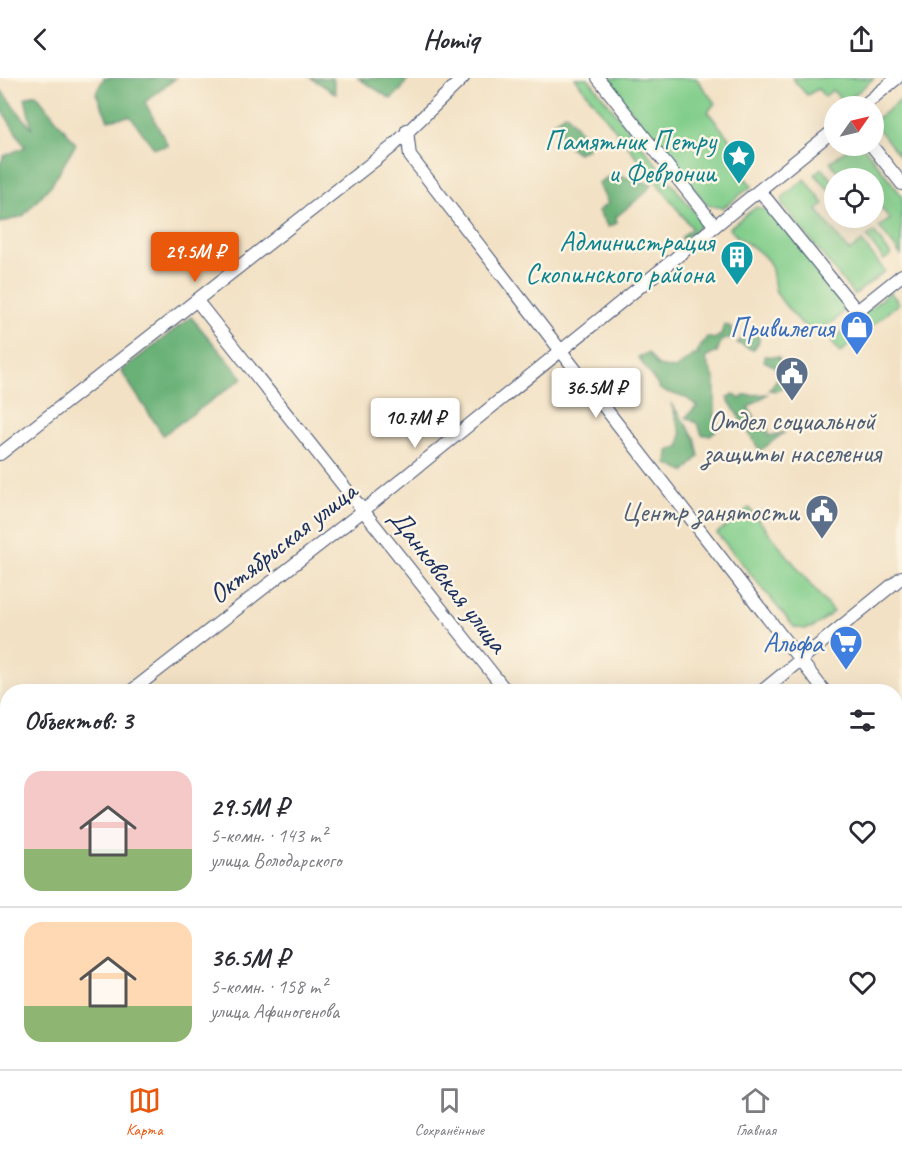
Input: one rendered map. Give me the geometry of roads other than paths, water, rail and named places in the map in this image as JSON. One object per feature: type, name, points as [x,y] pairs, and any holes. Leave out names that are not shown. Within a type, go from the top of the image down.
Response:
[{"type":"street","points":[[0,454],[392,147],[452,83],[464,78]]},
{"type":"street","points":[[598,78],[715,226]]},
{"type":"street","points":[[875,96],[897,78]]},
{"type":"street","points":[[407,130],[410,156],[819,684]]},
{"type":"street","name":"Октябрьская улица","points":[[140,684],[364,510],[560,349],[824,138]]},
{"type":"street","points":[[880,156],[902,184]]},
{"type":"street","points":[[760,191],[857,311],[902,275]]},
{"type":"street","name":"Данковская улица","points":[[196,301],[501,684]]},
{"type":"street","points":[[771,684],[902,577]]},
{"type":"place","name":"Памятник Петру и Февронии","points":[[739,185]]},
{"type":"place","name":"Администрация Скопинского района","points":[[737,286]]},
{"type":"place","name":"Привилегия","points":[[857,356]]},
{"type":"place","name":"Отдел социальной защиты населения","points":[[792,402]]},
{"type":"place","name":"Центр занятости","points":[[822,540]]},
{"type":"place","name":"Альфа","points":[[846,671]]}]
